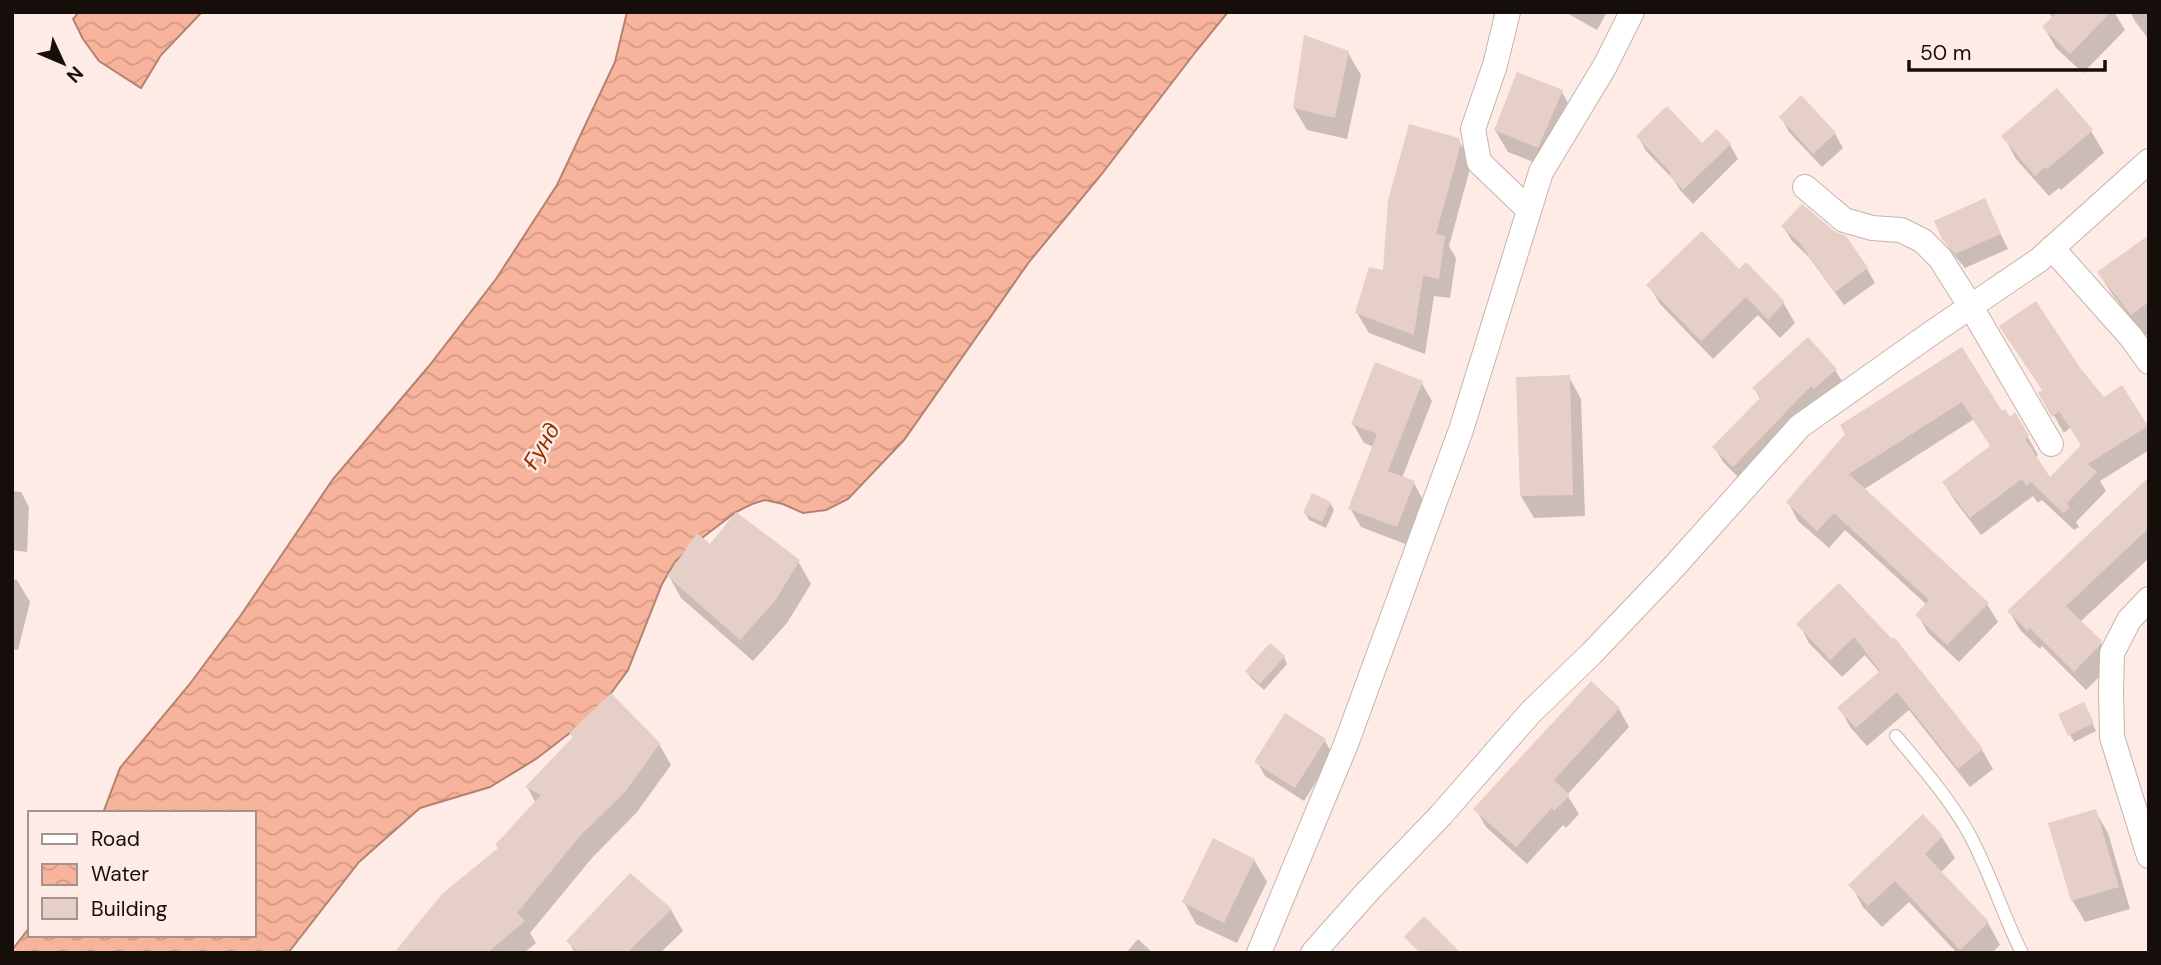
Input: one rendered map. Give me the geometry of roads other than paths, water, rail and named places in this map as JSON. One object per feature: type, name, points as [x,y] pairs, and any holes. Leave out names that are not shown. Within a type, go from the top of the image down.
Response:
[{"type":"street","points":[[1507,12],[1495,65],[1473,129],[1479,162],[1528,209]]},
{"type":"street","points":[[1259,953],[1346,744],[1461,430],[1541,172],[1605,66],[1632,12]]},
{"type":"street","points":[[1313,953],[1441,815],[1531,712],[1671,570],[1800,426],[2039,260],[2149,161]]},
{"type":"street","points":[[1805,187],[1844,220],[1872,228],[1901,230],[1923,241],[1940,258],[2051,444]]},
{"type":"street","points":[[2052,248],[2131,337],[2149,362]]},
{"type":"street","points":[[2149,599],[2129,620],[2112,653],[2110,693],[2112,737],[2149,856]]},
{"type":"lane","points":[[1896,736],[1938,788],[1966,829],[2022,953]]},
{"type":"water","points":[[79,12],[202,12],[161,55],[141,88],[99,61],[73,19]]},
{"type":"water","name":"Ғунд","points":[[627,12],[1228,12],[1101,175],[1029,262],[904,440],[848,499],[826,510],[803,513],[765,500],[736,512],[694,544],[675,562],[662,584],[628,670],[597,712],[536,759],[490,787],[420,808],[359,862],[288,953],[12,953],[28,930],[28,937],[256,937],[256,811],[104,811],[120,768],[189,685],[241,615],[333,479],[429,366],[496,279],[557,185],[615,62]]}]
